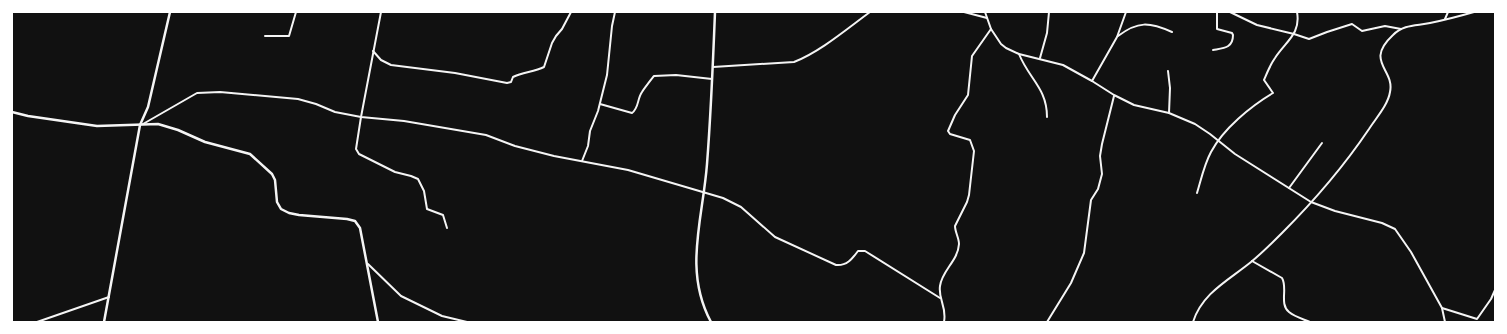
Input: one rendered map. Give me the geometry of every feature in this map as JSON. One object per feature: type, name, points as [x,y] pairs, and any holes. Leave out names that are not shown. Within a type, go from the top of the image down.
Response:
[{"type":"street","points":[[104,322],[140,125],[148,107],[170,12]]},
{"type":"street","points":[[265,36],[289,36],[296,12]]},
{"type":"street","points":[[381,12],[356,149],[357,152],[395,172],[418,179],[424,191],[428,209],[443,215],[447,228]]},
{"type":"street","points":[[373,51],[381,60],[391,65],[455,73],[507,83],[511,82],[513,77],[517,75],[544,67],[552,43],[562,29],[571,12]]},
{"type":"street","points":[[582,161],[588,146],[590,131],[600,104],[607,75],[615,12]]},
{"type":"street","points":[[711,322],[700,299],[696,274],[696,253],[699,224],[705,193],[715,12]]},
{"type":"street","points":[[713,67],[794,62],[833,39],[870,12]]},
{"type":"street","points":[[964,12],[987,18]]},
{"type":"street","points":[[985,12],[991,29],[1001,44],[1019,54],[1040,58],[1063,65],[1114,95],[1140,107],[1169,113],[1195,124],[1235,154],[1311,202],[1335,211],[1382,223],[1394,229],[1411,252],[1442,308],[1445,322]]},
{"type":"street","points":[[1040,58],[1047,33],[1049,12]]},
{"type":"street","points":[[1092,81],[1117,37],[1126,12]]},
{"type":"street","points":[[1213,50],[1227,47],[1233,40],[1232,33],[1217,29],[1217,12]]},
{"type":"street","points":[[1230,12],[1257,26],[1294,34],[1309,40],[1327,32],[1352,24],[1362,31],[1385,26],[1401,29],[1474,12]]},
{"type":"street","points":[[1197,193],[1209,156],[1219,141],[1240,117],[1262,99],[1273,93],[1264,80],[1274,58],[1294,34],[1299,21],[1297,12]]},
{"type":"street","points":[[1445,19],[1448,12]]},
{"type":"street","points":[[1117,37],[1129,28],[1151,24],[1172,32]]},
{"type":"street","points":[[944,322],[945,314],[940,298],[940,287],[942,278],[953,262],[958,249],[958,239],[955,226],[968,202],[974,151],[970,140],[950,134],[948,131],[955,115],[968,95],[972,56],[991,29]]},
{"type":"street","points":[[1194,322],[1198,309],[1209,295],[1252,261],[1282,232],[1311,202],[1352,152],[1388,100],[1390,86],[1382,65],[1380,54],[1386,43],[1401,29]]},
{"type":"street","points":[[1019,54],[1027,72],[1042,91],[1046,99],[1047,117]]},
{"type":"street","points":[[1168,71],[1170,88],[1169,113]]},
{"type":"street","points":[[600,104],[632,113],[635,111],[643,90],[654,76],[712,79]]},
{"type":"street","points":[[140,125],[197,92],[220,92],[298,99],[316,104],[335,112],[361,117],[404,121],[486,135],[515,146],[628,170],[723,198],[741,207],[775,237],[836,265],[846,264],[858,251],[865,251],[940,298]]},
{"type":"street","points":[[1047,322],[1071,283],[1084,253],[1091,200],[1098,189],[1102,174],[1100,156],[1114,95]]},
{"type":"street","points":[[12,112],[28,116],[97,126],[158,124],[178,130],[206,142],[250,154],[272,174],[275,180],[277,202],[281,209],[289,214],[347,219],[355,222],[360,228],[378,322]]},
{"type":"street","points":[[1289,188],[1322,143]]},
{"type":"street","points":[[1252,261],[1282,278],[1285,282],[1284,300],[1286,308],[1289,312],[1310,322]]},
{"type":"street","points":[[368,264],[401,296],[442,316],[467,322]]},
{"type":"street","points":[[1442,308],[1477,319],[1495,290]]},
{"type":"street","points":[[37,322],[109,297]]}]
